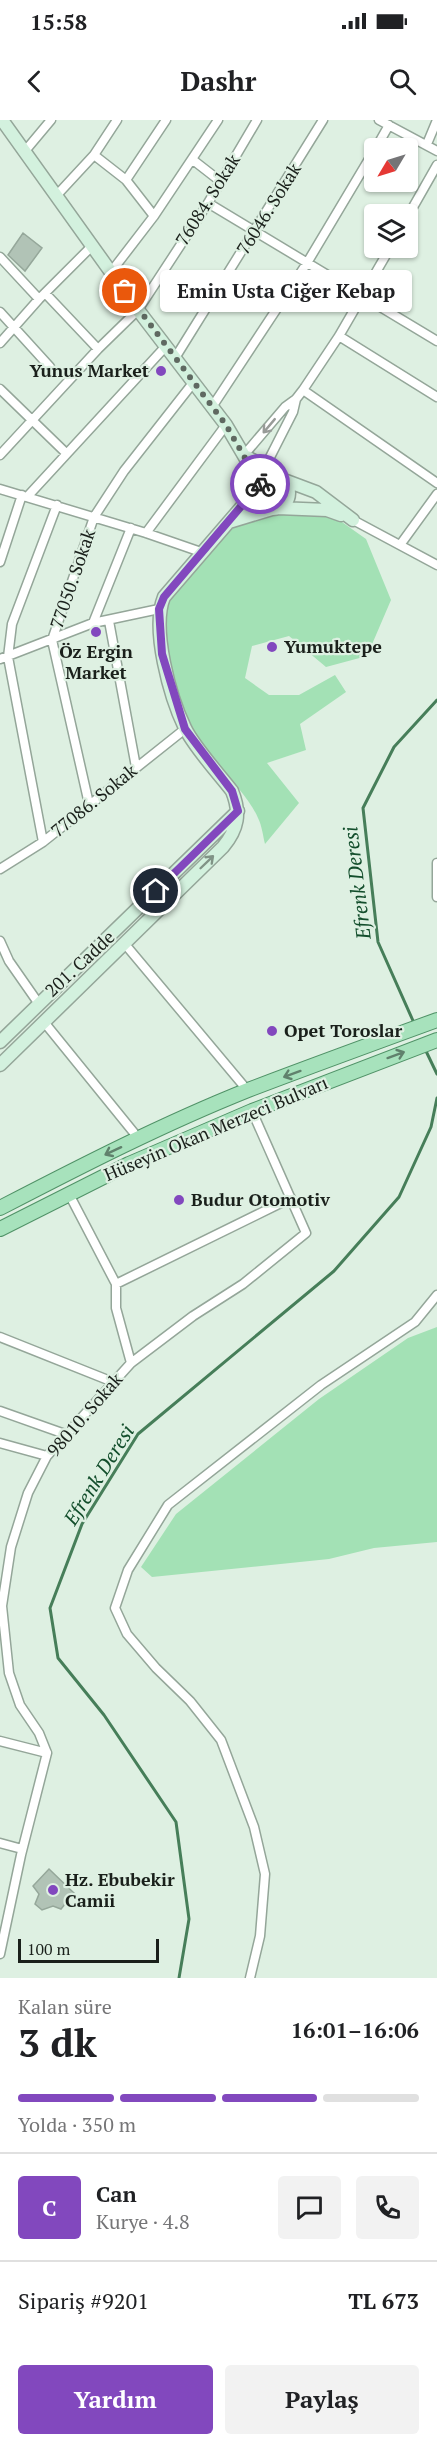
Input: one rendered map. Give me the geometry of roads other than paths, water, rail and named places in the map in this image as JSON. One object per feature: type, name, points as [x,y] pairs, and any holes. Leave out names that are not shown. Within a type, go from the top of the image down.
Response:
[{"type":"main road","name":"Hüseyin Okan Merzeci Bulvarı","points":[[0,1208],[139,1139],[248,1091],[437,1020]]},
{"type":"main road","name":"Hüseyin Okan Merzeci Bulvarı","points":[[0,1229],[129,1164],[252,1110],[437,1040]]},
{"type":"street","points":[[2,120],[138,310],[226,425],[244,455],[263,478],[284,480],[316,492],[353,520]]},
{"type":"street","points":[[25,151],[51,120]]},
{"type":"street","points":[[56,196],[94,155],[117,120]]},
{"type":"street","points":[[126,180],[166,120]]},
{"type":"street","points":[[111,272],[154,216],[218,120]]},
{"type":"street","name":"76084. Sokak","points":[[1,453],[98,349],[138,310],[208,203],[257,120]]},
{"type":"street","name":"76046. Sokak","points":[[175,358],[323,120]]},
{"type":"street","points":[[427,144],[436,120]]},
{"type":"street","points":[[378,138],[383,122],[437,151]]},
{"type":"street","points":[[94,155],[126,180],[154,216]]},
{"type":"street","points":[[193,160],[220,181]]},
{"type":"street","points":[[415,204],[437,165]]},
{"type":"street","points":[[212,407],[307,263],[364,167]]},
{"type":"street","points":[[208,203],[437,340]]},
{"type":"street","points":[[0,343],[42,296],[92,246]]},
{"type":"street","points":[[0,257],[98,349]]},
{"type":"street","points":[[244,455],[285,406],[296,399],[303,390],[339,336],[384,258]]},
{"type":"street","points":[[0,312],[50,367]]},
{"type":"street","points":[[339,336],[437,397]]},
{"type":"street","points":[[0,562],[25,496],[166,346]]},
{"type":"street","name":"77050. Sokak","points":[[89,804],[52,640],[94,517],[124,471],[193,383]]},
{"type":"street","points":[[0,389],[66,453]]},
{"type":"street","points":[[303,390],[437,483]]},
{"type":"street","points":[[296,399],[293,412],[257,493],[261,504],[275,509],[327,510],[353,520],[437,566]]},
{"type":"street","points":[[146,532],[226,425]]},
{"type":"street","points":[[238,811],[232,791],[185,729],[162,654],[159,609],[164,597],[229,522],[263,478]]},
{"type":"street","points":[[229,522],[284,506],[290,495],[284,480]]},
{"type":"street","points":[[0,489],[146,532],[201,552]]},
{"type":"street","points":[[400,545],[437,494]]},
{"type":"street","points":[[44,842],[4,658],[12,624],[57,506]]},
{"type":"street","points":[[93,623],[131,528]]},
{"type":"street","points":[[4,658],[93,623],[159,609]]},
{"type":"street","points":[[109,621],[136,767]]},
{"type":"street","name":"77086. Sokak","points":[[0,869],[44,842],[185,729]]},
{"type":"street","name":"201. Cadde","points":[[0,1065],[223,847],[237,827],[238,811]]},
{"type":"street","name":"201. Cadde","points":[[0,1042],[238,811]]},
{"type":"street","points":[[437,863],[437,897]]},
{"type":"street","points":[[0,941],[9,961],[39,1004]]},
{"type":"street","points":[[124,943],[248,1091]]},
{"type":"street","points":[[44,1022],[139,1139]]},
{"type":"street","points":[[116,1284],[291,1198],[252,1110]]},
{"type":"street","points":[[69,1194],[116,1284],[116,1308],[131,1363]]},
{"type":"street","name":"98010. Sokak","points":[[47,1753],[39,1733],[20,1705],[9,1672],[1,1607],[11,1547],[28,1493],[47,1456],[131,1363],[193,1316],[243,1284],[306,1233],[291,1198]]},
{"type":"street","points":[[250,1978],[260,1936],[264,1874],[254,1827],[220,1740],[190,1701],[156,1668],[127,1634],[115,1608],[128,1570],[168,1505],[321,1385],[415,1322],[437,1294]]},
{"type":"street","points":[[0,1336],[113,1382]]},
{"type":"street","points":[[0,1411],[65,1434]]},
{"type":"street","points":[[0,1443],[47,1456]]},
{"type":"street","points":[[0,1740],[47,1753],[22,1849],[0,1954]]},
{"type":"street","points":[[0,1843],[22,1849]]},
{"type":"waterway","name":"Efrenk Deresi","points":[[414,1023],[378,942],[363,808],[394,747],[437,700]]},
{"type":"waterway","name":"Efrenk Deresi","points":[[425,1049],[437,1074]]},
{"type":"waterway","name":"Efrenk Deresi","points":[[179,1978],[189,1919],[176,1822],[104,1715],[58,1658],[50,1608],[82,1524],[138,1434],[334,1271],[399,1197],[431,1127],[437,1098]]},
{"type":"place","name":"Emin Usta Ciğer Kebap","points":[[125,291]]},
{"type":"place","name":"Yunus Market","points":[[161,371]]},
{"type":"place","name":"Öz Ergin Market","points":[[96,632]]},
{"type":"place","name":"Yumuktepe","points":[[272,647]]},
{"type":"place","name":"Opet Toroslar","points":[[272,1031]]},
{"type":"place","name":"Budur Otomotiv","points":[[179,1200]]},
{"type":"place","name":"Hz. Ebubekir Camii","points":[[53,1890]]}]
